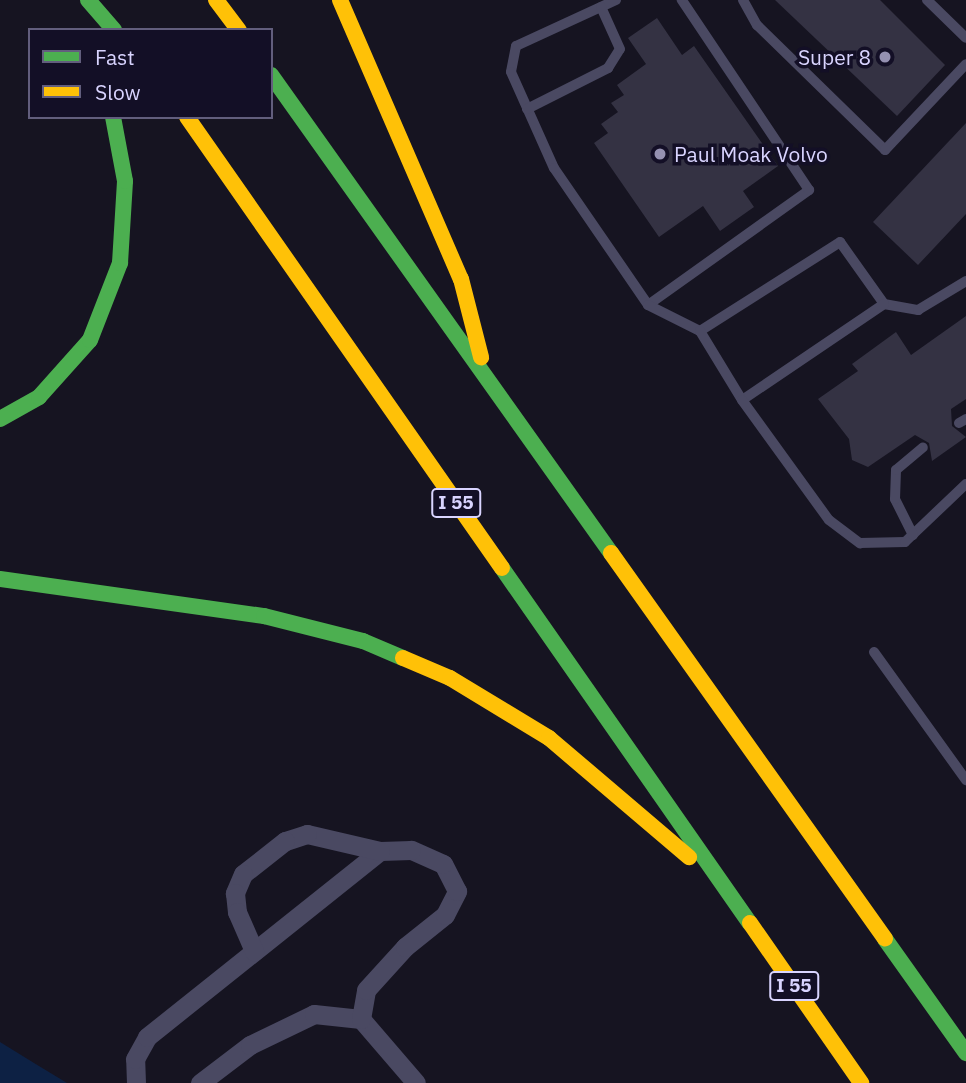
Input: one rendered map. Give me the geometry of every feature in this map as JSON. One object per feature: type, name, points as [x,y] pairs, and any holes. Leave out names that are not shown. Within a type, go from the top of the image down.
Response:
[{"type":"highway","points":[[71,0],[79,20]]},
{"type":"highway","points":[[88,0],[112,28]]},
{"type":"highway","points":[[216,0],[237,28]]},
{"type":"highway","points":[[340,0],[461,279],[486,378]]},
{"type":"highway","points":[[273,78],[964,1050]]},
{"type":"highway","points":[[0,419],[39,397],[90,340],[120,263],[125,181],[113,119]]},
{"type":"highway","name":"I 55","points":[[188,119],[861,1083]]},
{"type":"highway","points":[[0,579],[264,616],[363,641],[413,662],[450,678],[549,738],[726,889]]},
{"type":"street","points":[[254,951],[237,912],[236,892],[243,874],[285,841],[307,834],[380,851],[411,850],[443,864],[457,891],[445,915],[405,947],[366,990],[361,1019]]},
{"type":"street","points":[[136,1083],[135,1059],[147,1037],[380,851]]},
{"type":"street","points":[[200,1083],[250,1045],[314,1014],[361,1019],[416,1083]]},
{"type":"lane","points":[[616,0],[516,46],[511,72],[554,168],[648,305],[699,331],[742,400],[829,520],[860,543],[905,542],[966,484]]},
{"type":"lane","points":[[648,305],[809,190],[682,0]]},
{"type":"lane","points":[[743,0],[757,25],[885,150],[966,64]]},
{"type":"lane","points":[[927,0],[966,38]]},
{"type":"lane","points":[[527,109],[608,68],[620,49],[601,7]]},
{"type":"lane","points":[[699,331],[840,242],[884,304]]},
{"type":"lane","points":[[742,400],[884,304],[918,310],[966,281]]},
{"type":"lane","points":[[913,535],[895,499],[896,470],[923,447]]},
{"type":"lane","points":[[874,652],[966,780]]},
{"type":"water","points":[[0,1042],[34,1063],[67,1083],[0,1083]]},
{"type":"building","name":"Super 8","points":[[775,0],[880,0],[945,65],[897,116]]},
{"type":"building","points":[[657,18],[682,55],[694,46],[778,166],[743,191],[754,207],[720,231],[703,206],[659,237],[594,143],[608,133],[601,124],[618,112],[611,103],[624,95],[617,85],[646,64],[628,38]]},
{"type":"building","points":[[966,123],[966,214],[918,265],[873,222]]},
{"type":"building","points":[[966,316],[966,399],[951,409],[952,426],[966,437],[932,461],[929,443],[915,435],[868,467],[852,460],[849,439],[818,399],[858,371],[852,364],[896,332],[911,355]]},
{"type":"traffic: fast","points":[[88,0],[112,28]]},
{"type":"traffic: fast","points":[[273,78],[611,553]]},
{"type":"traffic: fast","points":[[0,419],[39,397],[90,340],[120,263],[125,181],[113,119]]},
{"type":"traffic: fast","points":[[502,568],[750,923]]},
{"type":"traffic: fast","points":[[0,579],[264,616],[363,641],[403,658]]},
{"type":"traffic: fast","points":[[885,939],[966,1053]]},
{"type":"traffic: slow","points":[[216,0],[237,28]]},
{"type":"traffic: slow","points":[[340,0],[461,279],[481,357]]},
{"type":"traffic: slow","points":[[188,119],[502,568]]},
{"type":"traffic: slow","points":[[611,553],[885,939]]},
{"type":"traffic: slow","points":[[403,658],[450,678],[549,738],[689,857]]},
{"type":"traffic: slow","points":[[750,923],[861,1083]]},
{"type":"place","name":"Super 8","points":[[885,57]]},
{"type":"place","name":"Paul Moak Volvo","points":[[660,154]]}]
